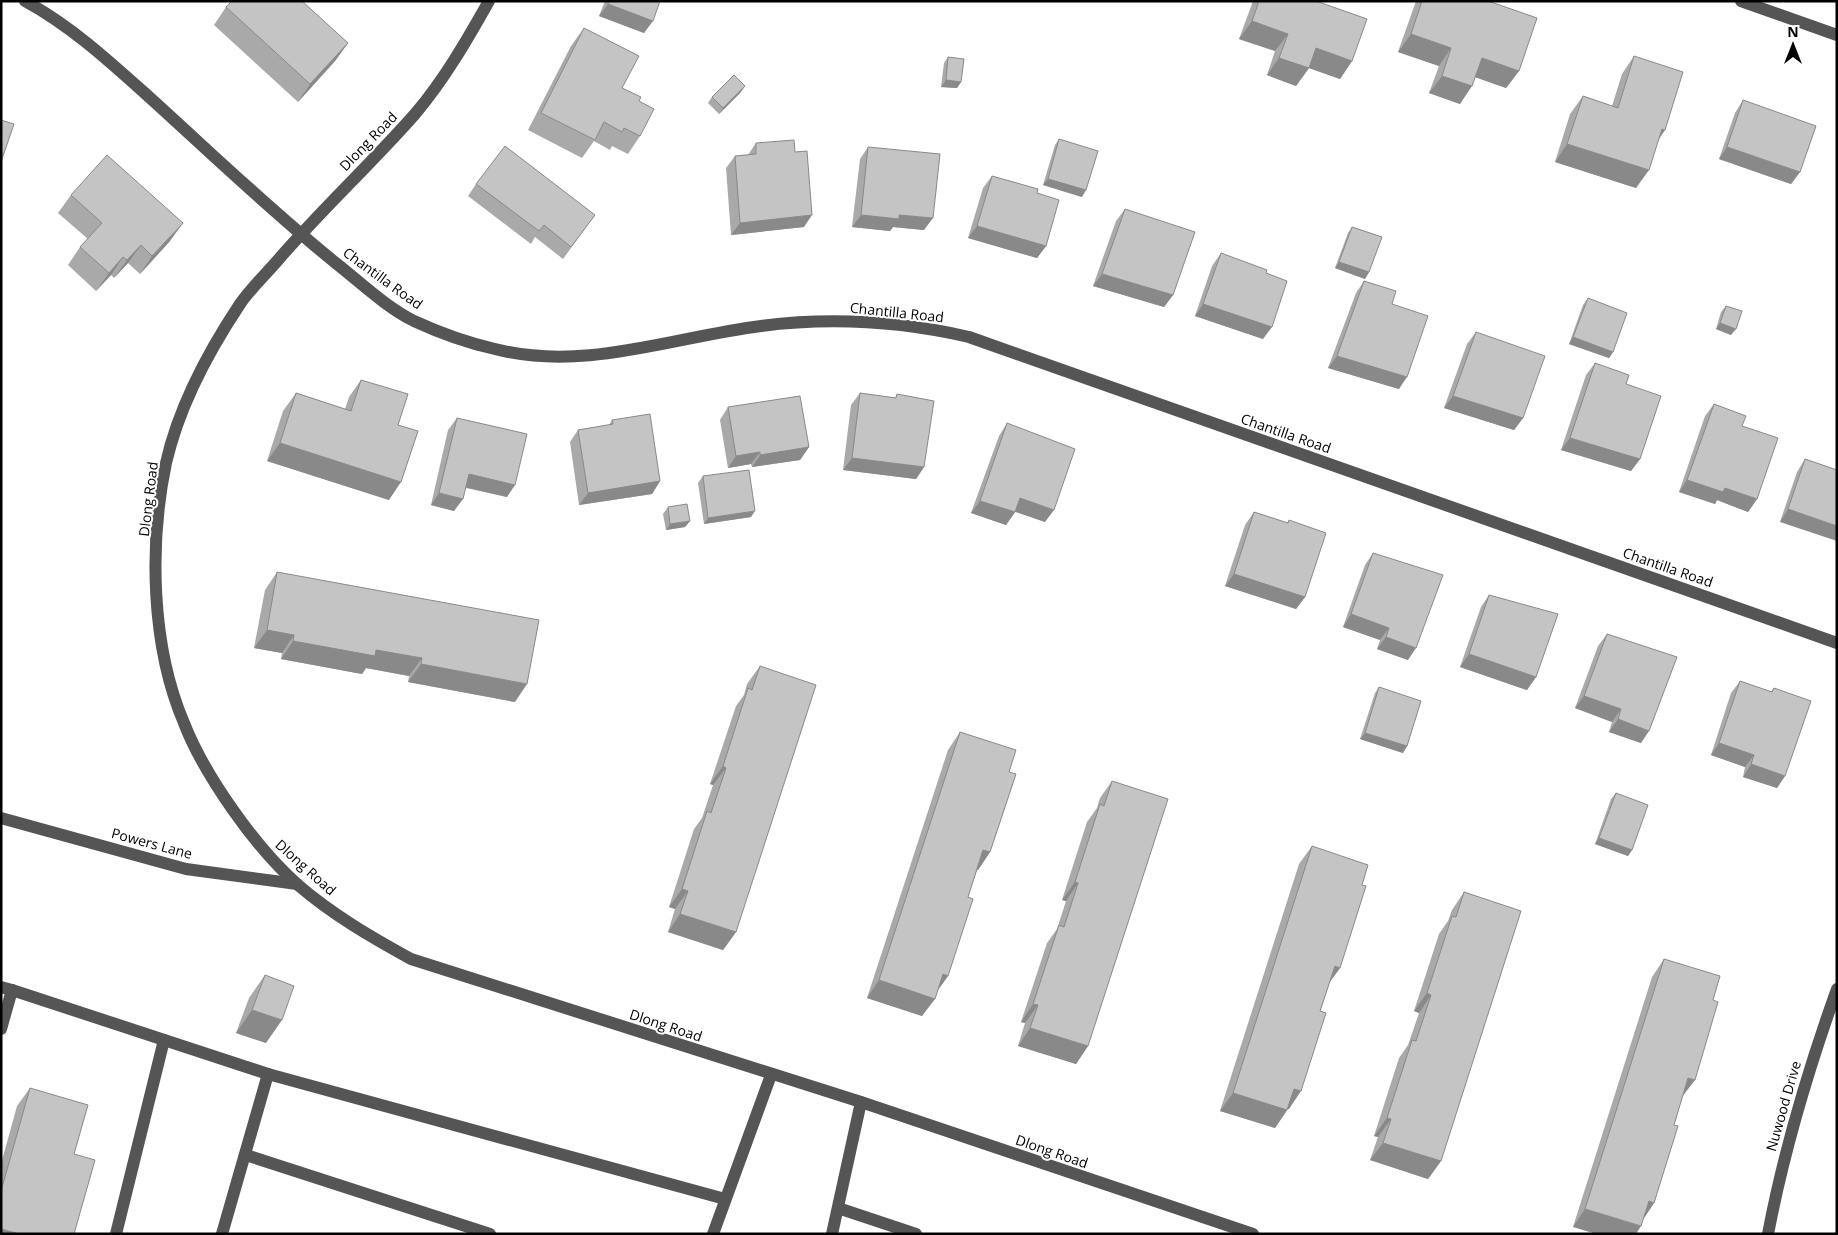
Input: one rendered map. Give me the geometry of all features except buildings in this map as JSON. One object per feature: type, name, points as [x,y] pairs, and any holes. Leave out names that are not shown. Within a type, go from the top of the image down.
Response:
[{"type":"street","name":"Chantilla Road","points":[[25,1],[85,39],[300,234],[374,294],[412,320],[497,350],[538,357],[591,356],[759,326],[816,321],[869,321],[924,327],[968,337],[1837,643]]},
{"type":"street","name":"Dlong Road","points":[[489,1],[461,50],[416,112],[300,234],[243,301],[208,356],[180,418],[166,463],[157,532],[156,595],[165,665],[183,722],[212,780],[249,833],[297,884],[354,928],[411,959],[862,1102],[1253,1234]]},
{"type":"street","points":[[1741,1],[1837,35]]},
{"type":"street","name":"Powers Lane","points":[[1,818],[186,869],[297,884]]},
{"type":"street","points":[[1,1029],[7,988],[268,1074],[725,1199]]},
{"type":"street","name":"Nuwood Drive","points":[[1768,1234],[1779,1176],[1809,1066],[1837,989]]},
{"type":"street","points":[[116,1234],[164,1040]]},
{"type":"street","points":[[222,1234],[246,1156],[268,1074]]},
{"type":"street","points":[[713,1234],[771,1074]]},
{"type":"street","points":[[832,1234],[862,1102]]},
{"type":"street","points":[[246,1156],[490,1234]]},
{"type":"street","points":[[838,1208],[916,1234]]}]
